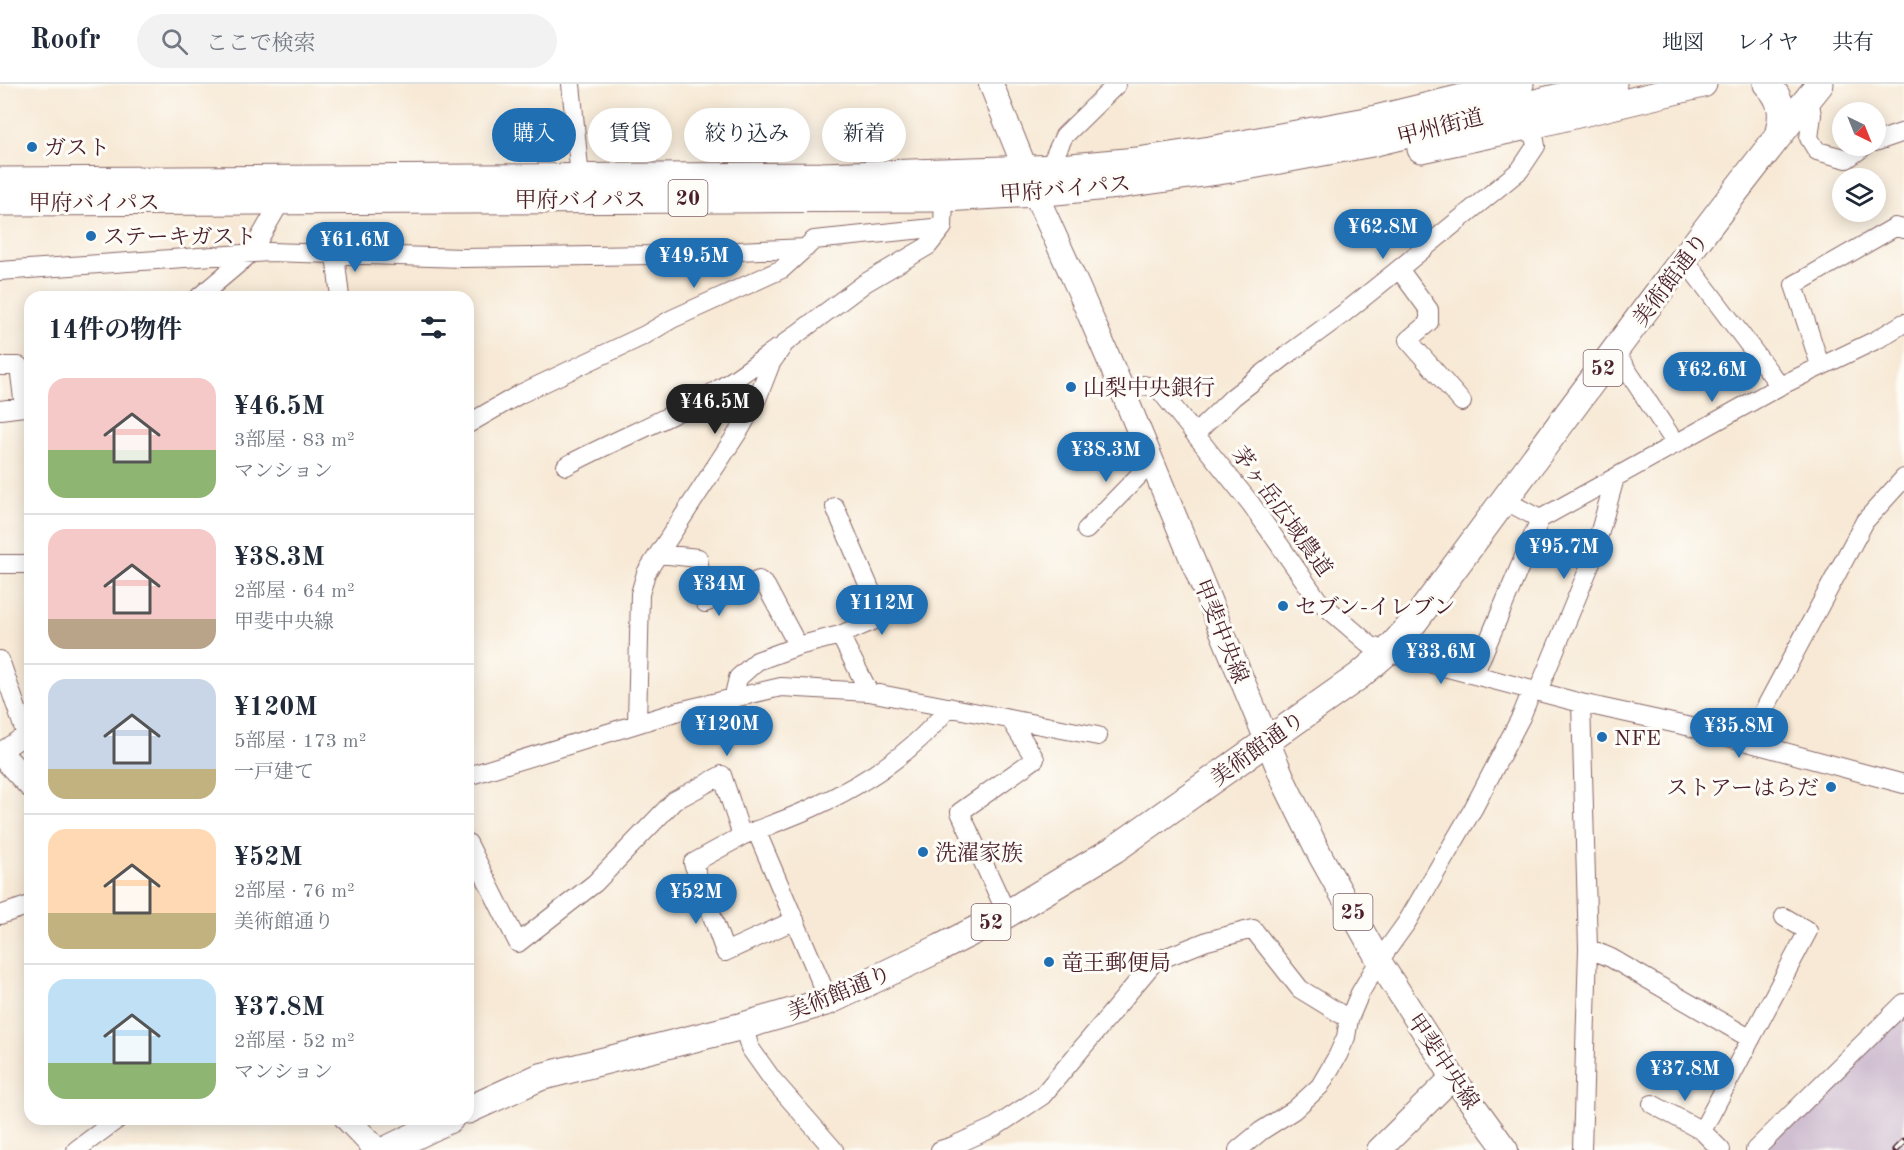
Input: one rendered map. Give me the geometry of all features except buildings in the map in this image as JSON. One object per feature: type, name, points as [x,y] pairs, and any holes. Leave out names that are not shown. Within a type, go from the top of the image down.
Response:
[{"type":"highway","points":[[1452,84],[1227,136],[1217,160],[1264,177],[1376,159],[1703,84]]},
{"type":"highway","name":"甲州街道","points":[[1370,132],[1520,84]]},
{"type":"highway","name":"甲州街道","points":[[1370,132],[1613,84]]},
{"type":"highway","points":[[1767,84],[1774,91],[1781,107],[1782,121],[1778,135]]},
{"type":"highway","name":"美術館通り","points":[[474,1107],[540,1077],[743,1026],[829,1001],[940,948],[1007,914],[1115,849],[1359,676],[1387,652],[1414,622],[1684,259],[1814,91]]},
{"type":"highway","name":"甲府バイパス","points":[[0,181],[821,176],[1037,177],[1118,184],[1217,160],[1370,132]]},
{"type":"highway","name":"甲府バイパス","points":[[0,202],[944,198],[1037,177]]},
{"type":"highway","points":[[386,1150],[438,1125]]},
{"type":"main road","name":"甲斐中央線","points":[[991,84],[1037,177],[1080,290],[1285,784],[1321,857],[1378,961],[1453,1077],[1506,1150]]},
{"type":"main road","points":[[0,753],[24,779]]},
{"type":"main road","points":[[1379,1150],[1453,1077]]},
{"type":"main road","points":[[353,1125],[377,1150]]},
{"type":"street","points":[[571,84],[580,178]]},
{"type":"street","points":[[1037,177],[1065,136],[1117,84]]},
{"type":"street","points":[[1814,91],[1809,138],[1817,151],[1832,155]]},
{"type":"street","points":[[1194,434],[1233,397],[1343,314],[1520,170],[1536,146],[1532,125]]},
{"type":"street","points":[[1886,138],[1904,132]]},
{"type":"street","points":[[1836,156],[1847,159],[1851,156]]},
{"type":"street","points":[[566,466],[667,418],[719,389],[865,283],[928,246],[943,227],[944,198]]},
{"type":"street","points":[[206,291],[251,253],[281,201]]},
{"type":"street","points":[[474,421],[520,394],[645,335],[672,319],[782,269],[814,240],[943,227]]},
{"type":"street","points":[[1820,365],[1794,285],[1895,227],[1904,229]]},
{"type":"street","points":[[0,271],[269,252],[463,258],[651,255],[806,248]]},
{"type":"street","points":[[335,254],[339,291]]},
{"type":"street","points":[[1684,259],[1780,386]]},
{"type":"street","points":[[1398,269],[1429,310],[1429,322],[1408,340],[1462,402]]},
{"type":"street","points":[[1474,675],[1540,519],[1780,386],[1878,339],[1904,323]]},
{"type":"street","points":[[637,724],[640,594],[646,573],[742,426],[758,399],[771,363],[785,343]]},
{"type":"street","points":[[1615,352],[1676,444]]},
{"type":"street","points":[[0,366],[19,366],[24,407],[0,410]]},
{"type":"street","name":"茅ヶ岳広域農道","points":[[1123,392],[1143,385],[1158,388],[1251,504],[1318,600],[1370,645],[1387,652],[1581,703],[1691,727],[1904,784]]},
{"type":"street","points":[[1086,530],[1152,462]]},
{"type":"street","points":[[1238,1150],[1261,1131],[1294,1110],[1320,1086],[1338,1055],[1360,993],[1378,961],[1407,922],[1467,819],[1535,690],[1591,563],[1615,478]]},
{"type":"street","points":[[1747,742],[1865,521],[1904,478]]},
{"type":"street","points":[[1504,501],[1540,519]]},
{"type":"street","points":[[733,699],[738,678],[757,661],[840,634],[882,617],[835,507]]},
{"type":"street","points":[[659,554],[698,558],[705,603],[759,580],[766,586],[798,646]]},
{"type":"street","points":[[0,564],[24,564]]},
{"type":"street","points":[[840,634],[869,692]]},
{"type":"street","points":[[0,660],[24,723]]},
{"type":"street","points":[[474,774],[679,711],[781,687],[869,692],[1098,736]]},
{"type":"street","points":[[1581,703],[1588,948],[1582,1150]]},
{"type":"street","points":[[795,920],[725,952],[693,863],[749,833],[813,808],[858,785],[909,748],[938,722],[949,707]]},
{"type":"street","points":[[1007,914],[960,812],[1035,759],[1010,719]]},
{"type":"street","points":[[0,753],[24,736]]},
{"type":"street","points":[[474,855],[518,943],[595,883],[674,801],[722,775],[749,833],[795,920],[829,1001]]},
{"type":"street","points":[[0,915],[24,907]]},
{"type":"street","points":[[1702,1131],[1808,931],[1784,917]]},
{"type":"street","points":[[940,1150],[995,1127],[1042,1096],[1154,962],[1207,941],[1253,929],[1300,988],[1349,1019]]},
{"type":"street","points":[[1588,948],[1611,958],[1751,1039]]},
{"type":"street","points":[[1755,1150],[1904,1003]]},
{"type":"street","points":[[743,1026],[750,1048],[772,1079],[834,1150]]},
{"type":"street","points":[[1652,1104],[1702,1131],[1721,1150]]},
{"type":"street","points":[[76,1150],[110,1125]]},
{"type":"shaded area","points":[[1904,1014],[1904,1150],[1763,1150]]},
{"type":"railway","points":[[1895,1150],[1904,1141]]},
{"type":"place","name":"ガスト","points":[[32,147]]},
{"type":"place","name":"ステーキガスト","points":[[91,236]]},
{"type":"place","name":"山梨中央銀行","points":[[1071,387]]},
{"type":"place","name":"セブン-イレブン","points":[[1283,606]]},
{"type":"place","name":"NFE","points":[[1602,737]]},
{"type":"place","name":"ストアーはらだ","points":[[1831,787]]},
{"type":"place","name":"洗濯家族","points":[[923,852]]},
{"type":"place","name":"竜王郵便局","points":[[1049,962]]}]
